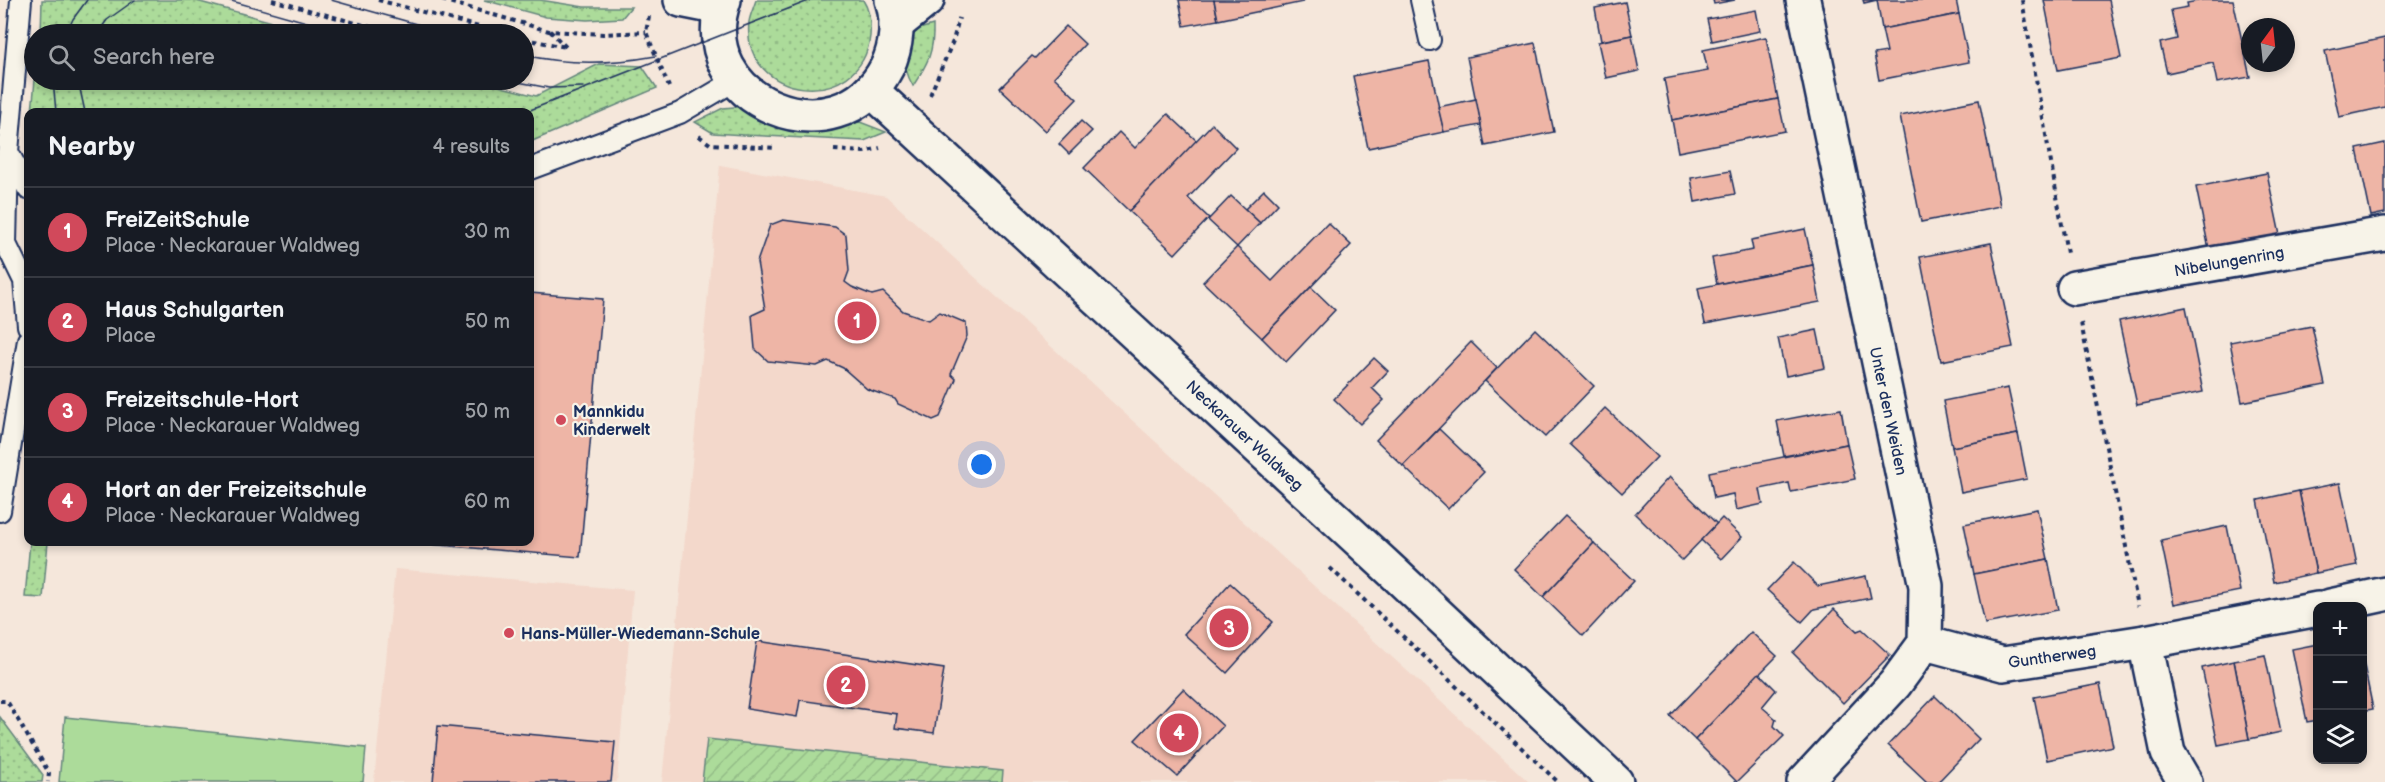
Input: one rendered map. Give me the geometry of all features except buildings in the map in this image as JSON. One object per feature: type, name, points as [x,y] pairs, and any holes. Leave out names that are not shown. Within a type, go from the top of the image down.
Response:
[{"type":"street","points":[[681,0],[723,4],[720,37],[723,52],[736,80],[751,96],[770,107],[790,114],[812,116],[834,112],[854,104],[871,90],[882,76],[890,60],[895,43],[894,12],[927,0]]},
{"type":"street","name":"Unter den Weiden","points":[[1803,0],[1926,586],[1925,643]]},
{"type":"street","name":"Neckarauer Waldweg","points":[[871,90],[1616,782]]},
{"type":"street","name":"Nibelungenring","points":[[2074,288],[2385,234]]},
{"type":"street","points":[[2348,602],[2385,594]]},
{"type":"street","name":"Guntherweg","points":[[1925,643],[2003,664],[2145,642],[2313,610]]},
{"type":"street","points":[[2145,642],[2168,753],[2186,782]]},
{"type":"street","points":[[1804,782],[1895,684],[1925,643]]},
{"type":"lane","points":[[21,0],[8,152],[6,244],[24,281]]},
{"type":"lane","points":[[1421,0],[1430,40]]},
{"type":"lane","points":[[534,168],[680,113],[736,80]]},
{"type":"lane","points":[[8,152],[24,182]]},
{"type":"lane","points":[[0,511],[24,364]]},
{"type":"path","points":[[272,0],[360,24]]},
{"type":"path","points":[[378,0],[468,24]]},
{"type":"path","points":[[442,0],[525,24]]},
{"type":"path","points":[[2022,0],[2074,288],[2145,642]]},
{"type":"path","points":[[534,27],[549,31],[603,34],[646,32]]},
{"type":"path","points":[[534,41],[566,48],[549,31]]},
{"type":"path","points":[[0,700],[7,701],[49,773],[48,782]]},
{"type":"shaded area","points":[[720,165],[886,196],[1529,782],[662,782]]},
{"type":"shaded area","name":"Hans-Müller-Wiedemann-Schule","points":[[395,569],[633,590],[617,782],[374,782]]},
{"type":"green space","points":[[42,0],[193,0],[280,24],[41,24]]},
{"type":"green space","points":[[484,0],[540,0],[584,7],[631,7],[622,18],[587,20],[546,17]]},
{"type":"green space","points":[[756,0],[863,0],[869,13],[870,36],[862,61],[847,78],[826,87],[804,88],[782,82],[763,69],[752,49],[749,22]]},
{"type":"green space","points":[[933,25],[929,57],[913,86],[906,71],[907,51],[916,30]]},
{"type":"green space","points":[[599,64],[642,66],[657,88],[534,140],[534,108],[32,108],[34,90],[514,90],[536,96]]},
{"type":"green space","points":[[745,106],[769,123],[795,128],[860,122],[886,132],[864,141],[744,135],[713,133],[695,122],[723,108]]},
{"type":"green space","points":[[30,546],[48,546],[43,598],[25,597]]},
{"type":"green space","points":[[0,717],[43,775],[42,782],[0,782]]},
{"type":"green space","points":[[65,717],[366,748],[363,782],[59,782]]},
{"type":"green space","points":[[707,739],[1003,771],[1002,782],[702,782]]},
{"type":"tram line","points":[[71,24],[87,0]]},
{"type":"tram line","points":[[104,24],[135,0]]},
{"type":"tram line","points":[[228,0],[313,24]]},
{"type":"tram line","points":[[331,0],[416,24]]},
{"type":"tram line","points":[[534,108],[811,0]]},
{"type":"tram line","points":[[534,57],[590,62],[623,61],[656,56]]},
{"type":"tram line","points":[[534,85],[549,88],[583,87]]},
{"type":"tram line","points":[[54,90],[56,108]]},
{"type":"tram line","points":[[80,90],[84,108]]},
{"type":"place","name":"FreiZeitSchule","points":[[857,321]]},
{"type":"place","name":"Mannkidu Kinderwelt","points":[[561,420]]},
{"type":"place","name":"Freizeitschule-Hort","points":[[1229,628]]},
{"type":"place","name":"Hans-Müller-Wiedemann-Schule","points":[[509,633]]},
{"type":"place","name":"Haus Schulgarten","points":[[846,685]]},
{"type":"place","name":"Hort an der Freizeitschule","points":[[1179,733]]}]
